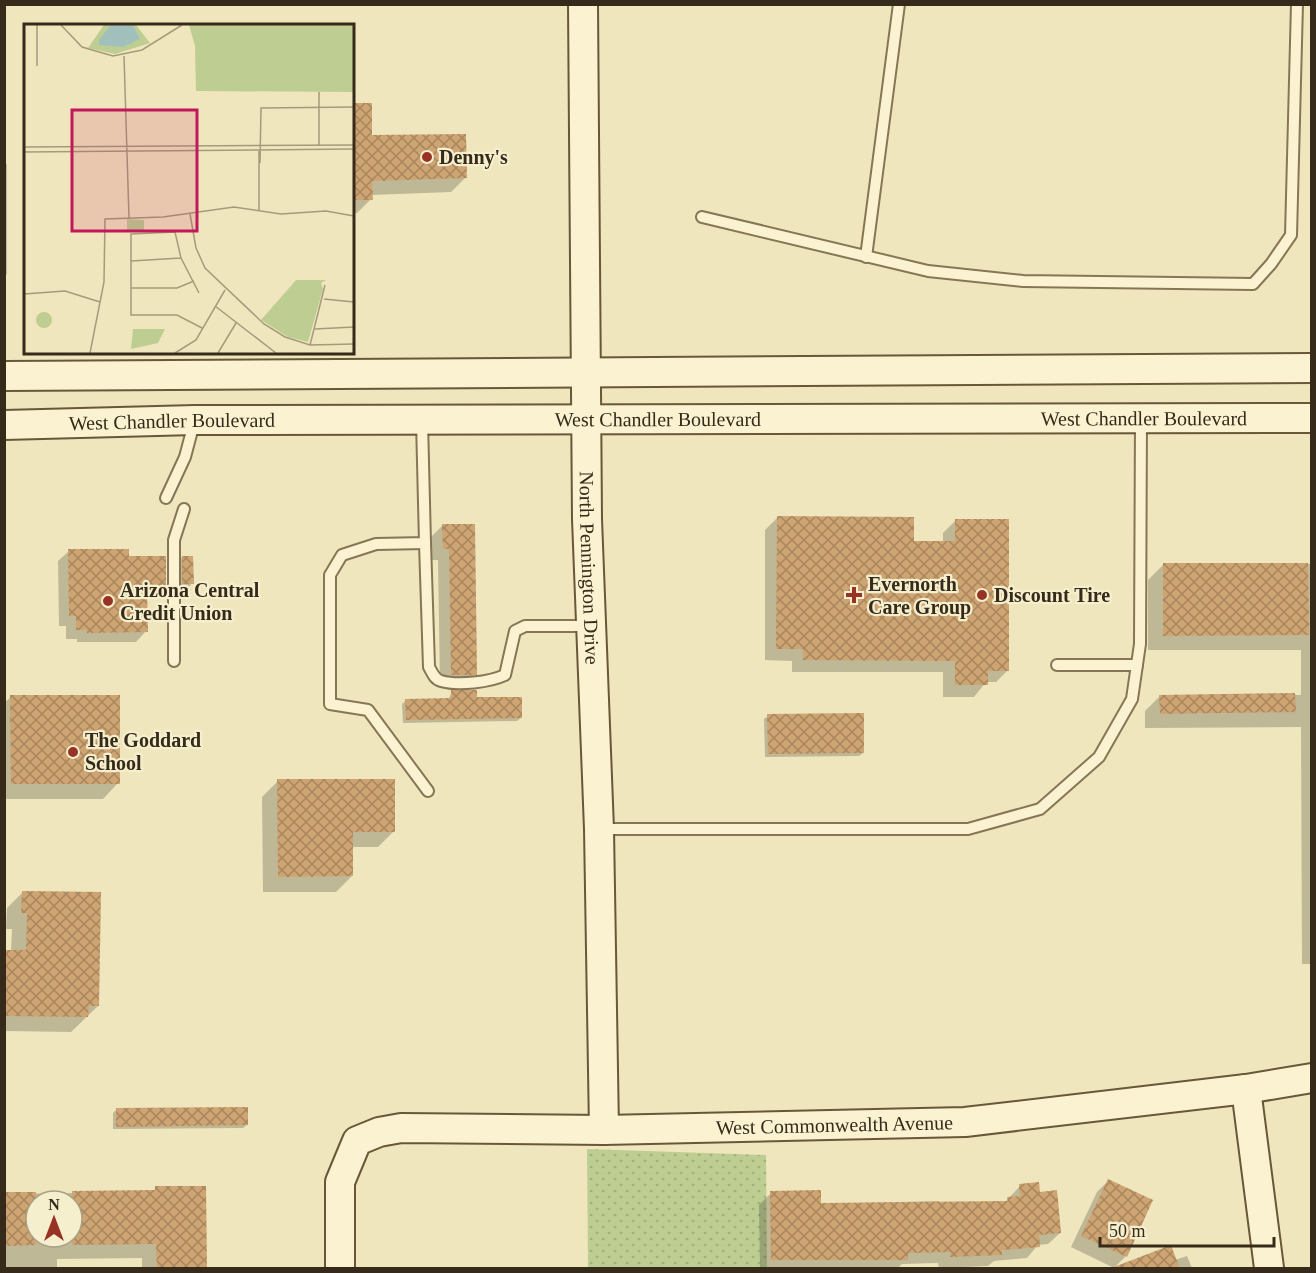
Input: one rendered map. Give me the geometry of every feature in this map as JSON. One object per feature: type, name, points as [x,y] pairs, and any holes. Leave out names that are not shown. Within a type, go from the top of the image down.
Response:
[{"type":"main road","name":"North Pennington Drive","points":[[583,4],[584,371],[599,829],[604,1130]]},
{"type":"main road","points":[[4,376],[1311,368]]},
{"type":"main road","name":"West Chandler Boulevard","points":[[4,425],[195,420],[1311,418]]},
{"type":"main road","name":"West Commonwealth Avenue","points":[[340,1269],[339,1182],[357,1141],[379,1132],[401,1128],[604,1130],[965,1122],[1246,1089],[1311,1078]]},
{"type":"main road","points":[[1246,1089],[1269,1269]]},
{"type":"lane","points":[[866,256],[899,4]]},
{"type":"lane","points":[[702,217],[928,271],[1023,281],[1252,284],[1271,264],[1291,235],[1297,4]]},
{"type":"lane","points":[[599,829],[968,829],[1040,809],[1098,757],[1132,699],[1140,644],[1141,419]]},
{"type":"lane","points":[[166,498],[185,457],[195,420]]},
{"type":"lane","points":[[422,420],[429,666],[434,676],[441,681],[491,682],[505,675],[514,631],[525,626],[591,626]]},
{"type":"lane","points":[[174,661],[174,540],[184,509]]},
{"type":"lane","points":[[425,543],[376,544],[342,555],[330,575],[330,704],[368,710],[429,791]]},
{"type":"lane","points":[[1057,665],[1137,665]]},
{"type":"green space","points":[[587,1149],[766,1155],[767,1268],[588,1268]]},
{"type":"building","points":[[354,103],[372,103],[372,135],[466,134],[467,178],[372,181],[373,200],[354,200]]},
{"type":"building","name":"Evernorth Care Group","points":[[777,516],[914,517],[914,541],[955,541],[955,519],[1009,519],[1009,671],[988,671],[988,685],[955,685],[955,661],[803,660],[803,649],[776,649]]},
{"type":"building","points":[[442,524],[475,524],[477,675],[451,675],[449,549],[443,549]]},
{"type":"building","name":"Arizona Central Credit Union","points":[[68,549],[129,549],[129,556],[166,556],[166,585],[147,585],[148,632],[87,633],[87,630],[76,630],[76,616],[69,616]]},
{"type":"building","points":[[182,556],[193,556],[194,584],[182,584]]},
{"type":"building","points":[[1163,563],[1308,563],[1309,635],[1163,636]]},
{"type":"building","points":[[451,690],[477,690],[477,697],[522,697],[522,718],[406,720],[405,699],[451,698]]},
{"type":"building","points":[[1295,693],[1296,712],[1160,714],[1159,695]]},
{"type":"building","points":[[10,695],[120,695],[120,784],[11,784]]},
{"type":"building","points":[[864,713],[864,753],[768,754],[767,714]]},
{"type":"building","points":[[277,779],[395,779],[395,832],[353,832],[353,876],[278,877]]},
{"type":"building","points":[[22,891],[101,892],[99,1006],[89,1006],[88,1017],[4,1016],[4,950],[26,950],[27,913],[21,913]]},
{"type":"building","points":[[248,1107],[248,1125],[116,1127],[116,1108]]},
{"type":"building","points":[[1108,1179],[1153,1200],[1127,1257],[1081,1236]]},
{"type":"building","points":[[1039,1182],[1040,1192],[1057,1190],[1061,1233],[1039,1235],[1040,1247],[1002,1250],[1002,1255],[950,1257],[950,1252],[908,1253],[908,1260],[771,1260],[770,1191],[821,1190],[821,1203],[1008,1201],[1007,1197],[1020,1196],[1019,1184]]},
{"type":"building","points":[[155,1186],[206,1186],[207,1269],[157,1269],[156,1244],[84,1245],[84,1191],[155,1190]]},
{"type":"building","points":[[4,1192],[24,1192],[24,1245],[4,1246]]},
{"type":"building","points":[[1171,1245],[1180,1269],[1115,1269],[1114,1267]]},
{"type":"place","name":"Denny's","points":[[427,157]]},
{"type":"place","name":"Evernorth Care Group","points":[[854,595]]},
{"type":"place","name":"Discount Tire","points":[[982,595]]},
{"type":"place","name":"Arizona Central Credit Union","points":[[108,601]]},
{"type":"place","name":"The Goddard School","points":[[73,752]]}]
